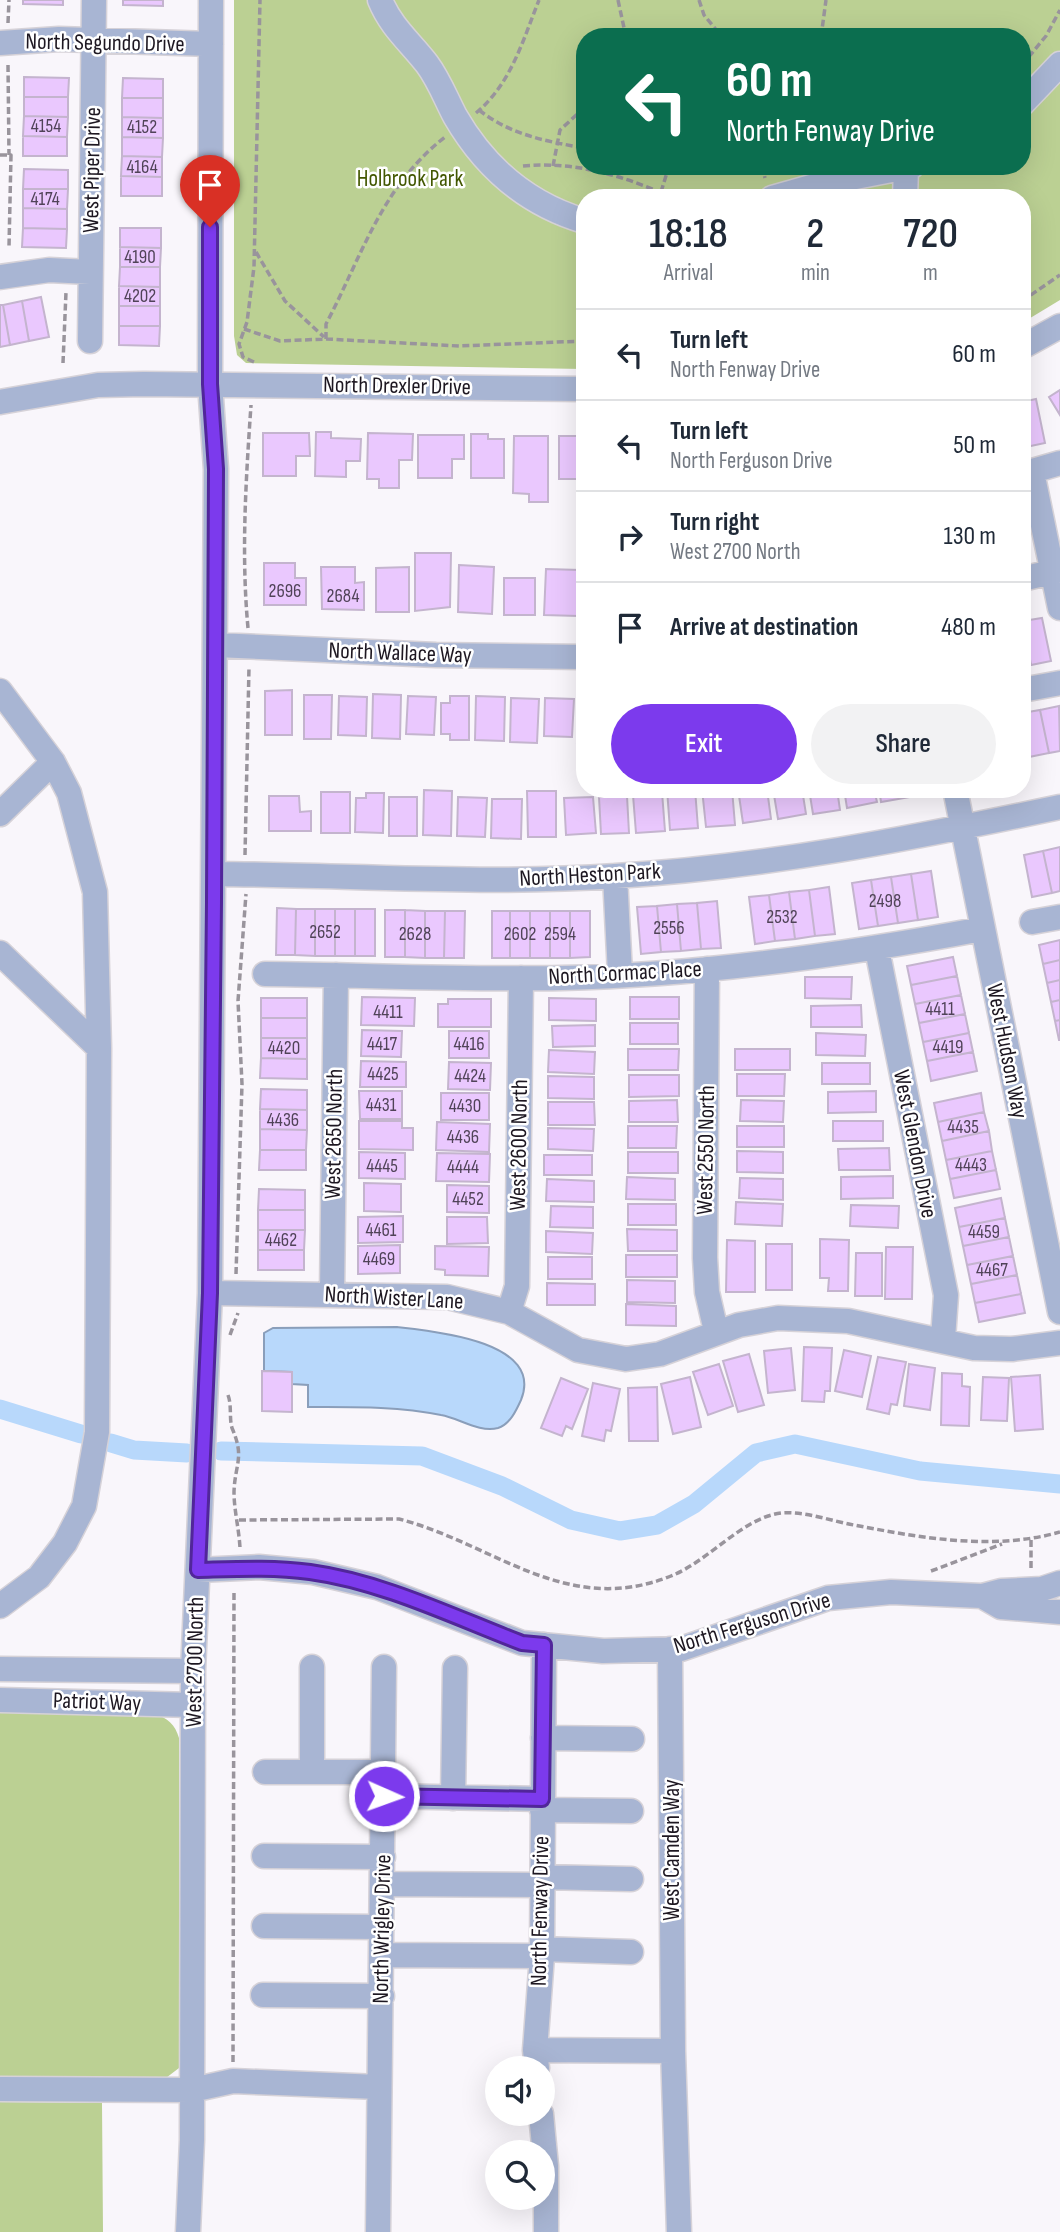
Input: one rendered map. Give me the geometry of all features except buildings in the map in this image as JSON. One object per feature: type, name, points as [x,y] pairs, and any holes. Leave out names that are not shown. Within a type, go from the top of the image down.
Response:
[{"type":"street","name":"West Piper Drive","points":[[90,341],[94,0]]},
{"type":"street","name":"West 2700 North","points":[[188,2232],[192,2090],[193,1671],[210,1293],[215,874],[216,469],[210,384],[211,0]]},
{"type":"street","points":[[380,0],[388,19],[428,65],[474,146],[496,171],[536,201],[576,218]]},
{"type":"street","name":"North Segundo Drive","points":[[5,44],[39,40],[211,44]]},
{"type":"street","points":[[1031,95],[1060,65]]},
{"type":"street","points":[[817,189],[876,175]]},
{"type":"street","points":[[0,277],[49,270],[90,272]]},
{"type":"street","points":[[1031,342],[1060,326]]},
{"type":"street","name":"North Drexler Drive","points":[[0,402],[98,385],[576,389]]},
{"type":"street","points":[[1031,472],[1060,463]]},
{"type":"street","points":[[1031,487],[1056,571],[1060,608]]},
{"type":"street","points":[[1031,577],[1056,571]]},
{"type":"street","name":"North Wallace Way","points":[[216,645],[328,652],[576,657]]},
{"type":"street","points":[[1031,688],[1060,682]]},
{"type":"street","points":[[0,691],[53,762],[69,793],[95,892],[99,1048],[97,1432],[84,1506],[65,1543],[39,1577],[0,1606]]},
{"type":"street","points":[[0,814],[53,762]]},
{"type":"street","name":"West Hudson Way","points":[[958,798],[1060,1312]]},
{"type":"street","name":"North Heston Park","points":[[215,874],[519,879],[615,876],[765,863],[859,849],[1060,807]]},
{"type":"street","points":[[615,876],[620,974]]},
{"type":"street","points":[[1032,922],[1060,917]]},
{"type":"street","name":"North Cormac Place","points":[[265,974],[521,978],[707,969],[877,949],[982,929]]},
{"type":"street","name":"West Glendon Drive","points":[[877,949],[946,1296],[943,1339]]},
{"type":"street","points":[[0,953],[99,1048]]},
{"type":"street","name":"West 2550 North","points":[[707,969],[705,1258],[706,1292],[716,1331]]},
{"type":"street","name":"West 2650 North","points":[[332,1294],[336,975]]},
{"type":"street","name":"West 2600 North","points":[[509,1312],[517,1286],[521,978]]},
{"type":"street","name":"North Wister Lane","points":[[210,1293],[447,1297],[509,1312],[578,1350],[609,1358],[626,1359],[660,1354],[716,1331],[778,1318],[826,1318],[993,1349],[1060,1343]]},
{"type":"street","name":"North Ferguson Drive","points":[[198,1570],[259,1567],[313,1572],[377,1587],[522,1643],[603,1651],[681,1649],[828,1598],[891,1592],[982,1596],[1001,1591],[1042,1589],[1060,1583]]},
{"type":"street","name":"North Ferguson Drive","points":[[982,1596],[1001,1607],[1060,1612]]},
{"type":"street","name":"North Fenway Drive","points":[[536,2056],[542,1952],[544,1645]]},
{"type":"street","name":"West Camden Way","points":[[670,1649],[673,2051],[680,2232]]},
{"type":"street","points":[[312,1772],[313,1667]]},
{"type":"street","name":"North Wrigley Drive","points":[[378,2232],[384,1667]]},
{"type":"street","points":[[453,1798],[455,1668]]},
{"type":"street","name":"Patriot Way","points":[[0,1669],[193,1671]]},
{"type":"street","name":"Patriot Way","points":[[0,1700],[194,1705]]},
{"type":"street","points":[[543,1738],[632,1739]]},
{"type":"street","points":[[265,1772],[312,1772],[453,1798],[631,1811]]},
{"type":"street","points":[[264,1856],[383,1857]]},
{"type":"street","points":[[383,1884],[631,1880]]},
{"type":"street","points":[[264,1926],[382,1927]]},
{"type":"street","points":[[382,1955],[631,1952]]},
{"type":"street","points":[[263,1995],[382,1996]]},
{"type":"street","points":[[555,2058],[673,2051]]},
{"type":"street","points":[[0,2089],[192,2090],[233,2081],[378,2087]]},
{"type":"street","points":[[542,2126],[546,2166],[546,2232]]},
{"type":"path","points":[[9,0],[5,44],[9,247]]},
{"type":"path","points":[[254,365],[242,355],[239,344],[252,293],[255,250],[260,0]]},
{"type":"path","points":[[468,119],[497,91],[508,73],[539,0]]},
{"type":"path","points":[[618,0],[624,28]]},
{"type":"path","points":[[699,0],[704,15],[715,28]]},
{"type":"path","points":[[822,28],[826,0]]},
{"type":"path","points":[[1031,54],[1046,36],[1060,10]]},
{"type":"path","points":[[479,110],[509,130],[556,144],[576,147]]},
{"type":"path","points":[[553,166],[560,130],[576,115]]},
{"type":"path","points":[[326,338],[326,324],[369,229],[400,184],[454,131]]},
{"type":"path","points":[[0,155],[9,155]]},
{"type":"path","points":[[496,171],[516,166],[576,169]]},
{"type":"path","points":[[613,175],[652,189]]},
{"type":"path","points":[[255,250],[285,301],[326,338]]},
{"type":"path","points":[[1031,295],[1060,275]]},
{"type":"path","points":[[63,363],[64,296],[68,288]]},
{"type":"path","points":[[244,329],[280,341],[326,338],[446,346],[576,341]]},
{"type":"path","points":[[248,631],[244,590],[245,476],[251,406]]},
{"type":"path","points":[[245,855],[249,664]]},
{"type":"path","points":[[236,1274],[242,1084],[238,1001],[246,896]]},
{"type":"path","points":[[230,1336],[238,1314],[236,1307]]},
{"type":"path","points":[[228,1388],[232,1427],[238,1434],[240,1449],[234,1493],[239,1520],[240,1552]]},
{"type":"path","points":[[239,1520],[399,1519],[424,1525],[541,1578],[601,1590],[639,1587],[674,1575],[713,1553],[748,1525],[781,1513],[925,1537],[1007,1542]]},
{"type":"path","points":[[931,1571],[1007,1542],[1060,1532]]},
{"type":"path","points":[[1031,1538],[1031,1571]]},
{"type":"path","points":[[233,1595],[233,2081]]},
{"type":"green space","name":"Holbrook Park","points":[[234,0],[1060,0],[1060,300],[1031,318],[1031,189],[576,189],[576,369],[246,363],[237,355],[234,336]]},
{"type":"green space","points":[[0,1711],[154,1713],[170,1722],[177,1733],[179,2068],[162,2081],[0,2080]]},
{"type":"green space","points":[[0,2102],[102,2103],[103,2232],[0,2232]]},
{"type":"water","points":[[397,1327],[458,1336],[502,1352],[517,1364],[524,1380],[521,1400],[515,1413],[502,1426],[491,1429],[476,1427],[441,1415],[408,1410],[308,1407],[308,1385],[292,1384],[292,1372],[264,1371],[264,1333],[273,1328]]},
{"type":"waterway","points":[[0,1409],[81,1434]]},
{"type":"waterway","points":[[111,1443],[134,1450],[187,1453]]},
{"type":"waterway","points":[[221,1451],[422,1456],[502,1486],[571,1520],[620,1531],[657,1525],[694,1504],[756,1453],[795,1444],[920,1471],[1060,1484]]},
{"type":"route","points":[[210,227],[210,384],[216,469],[214,902],[210,1293],[198,1570],[259,1567],[313,1572],[377,1587],[522,1643],[544,1645],[542,1799],[384,1796]]}]
